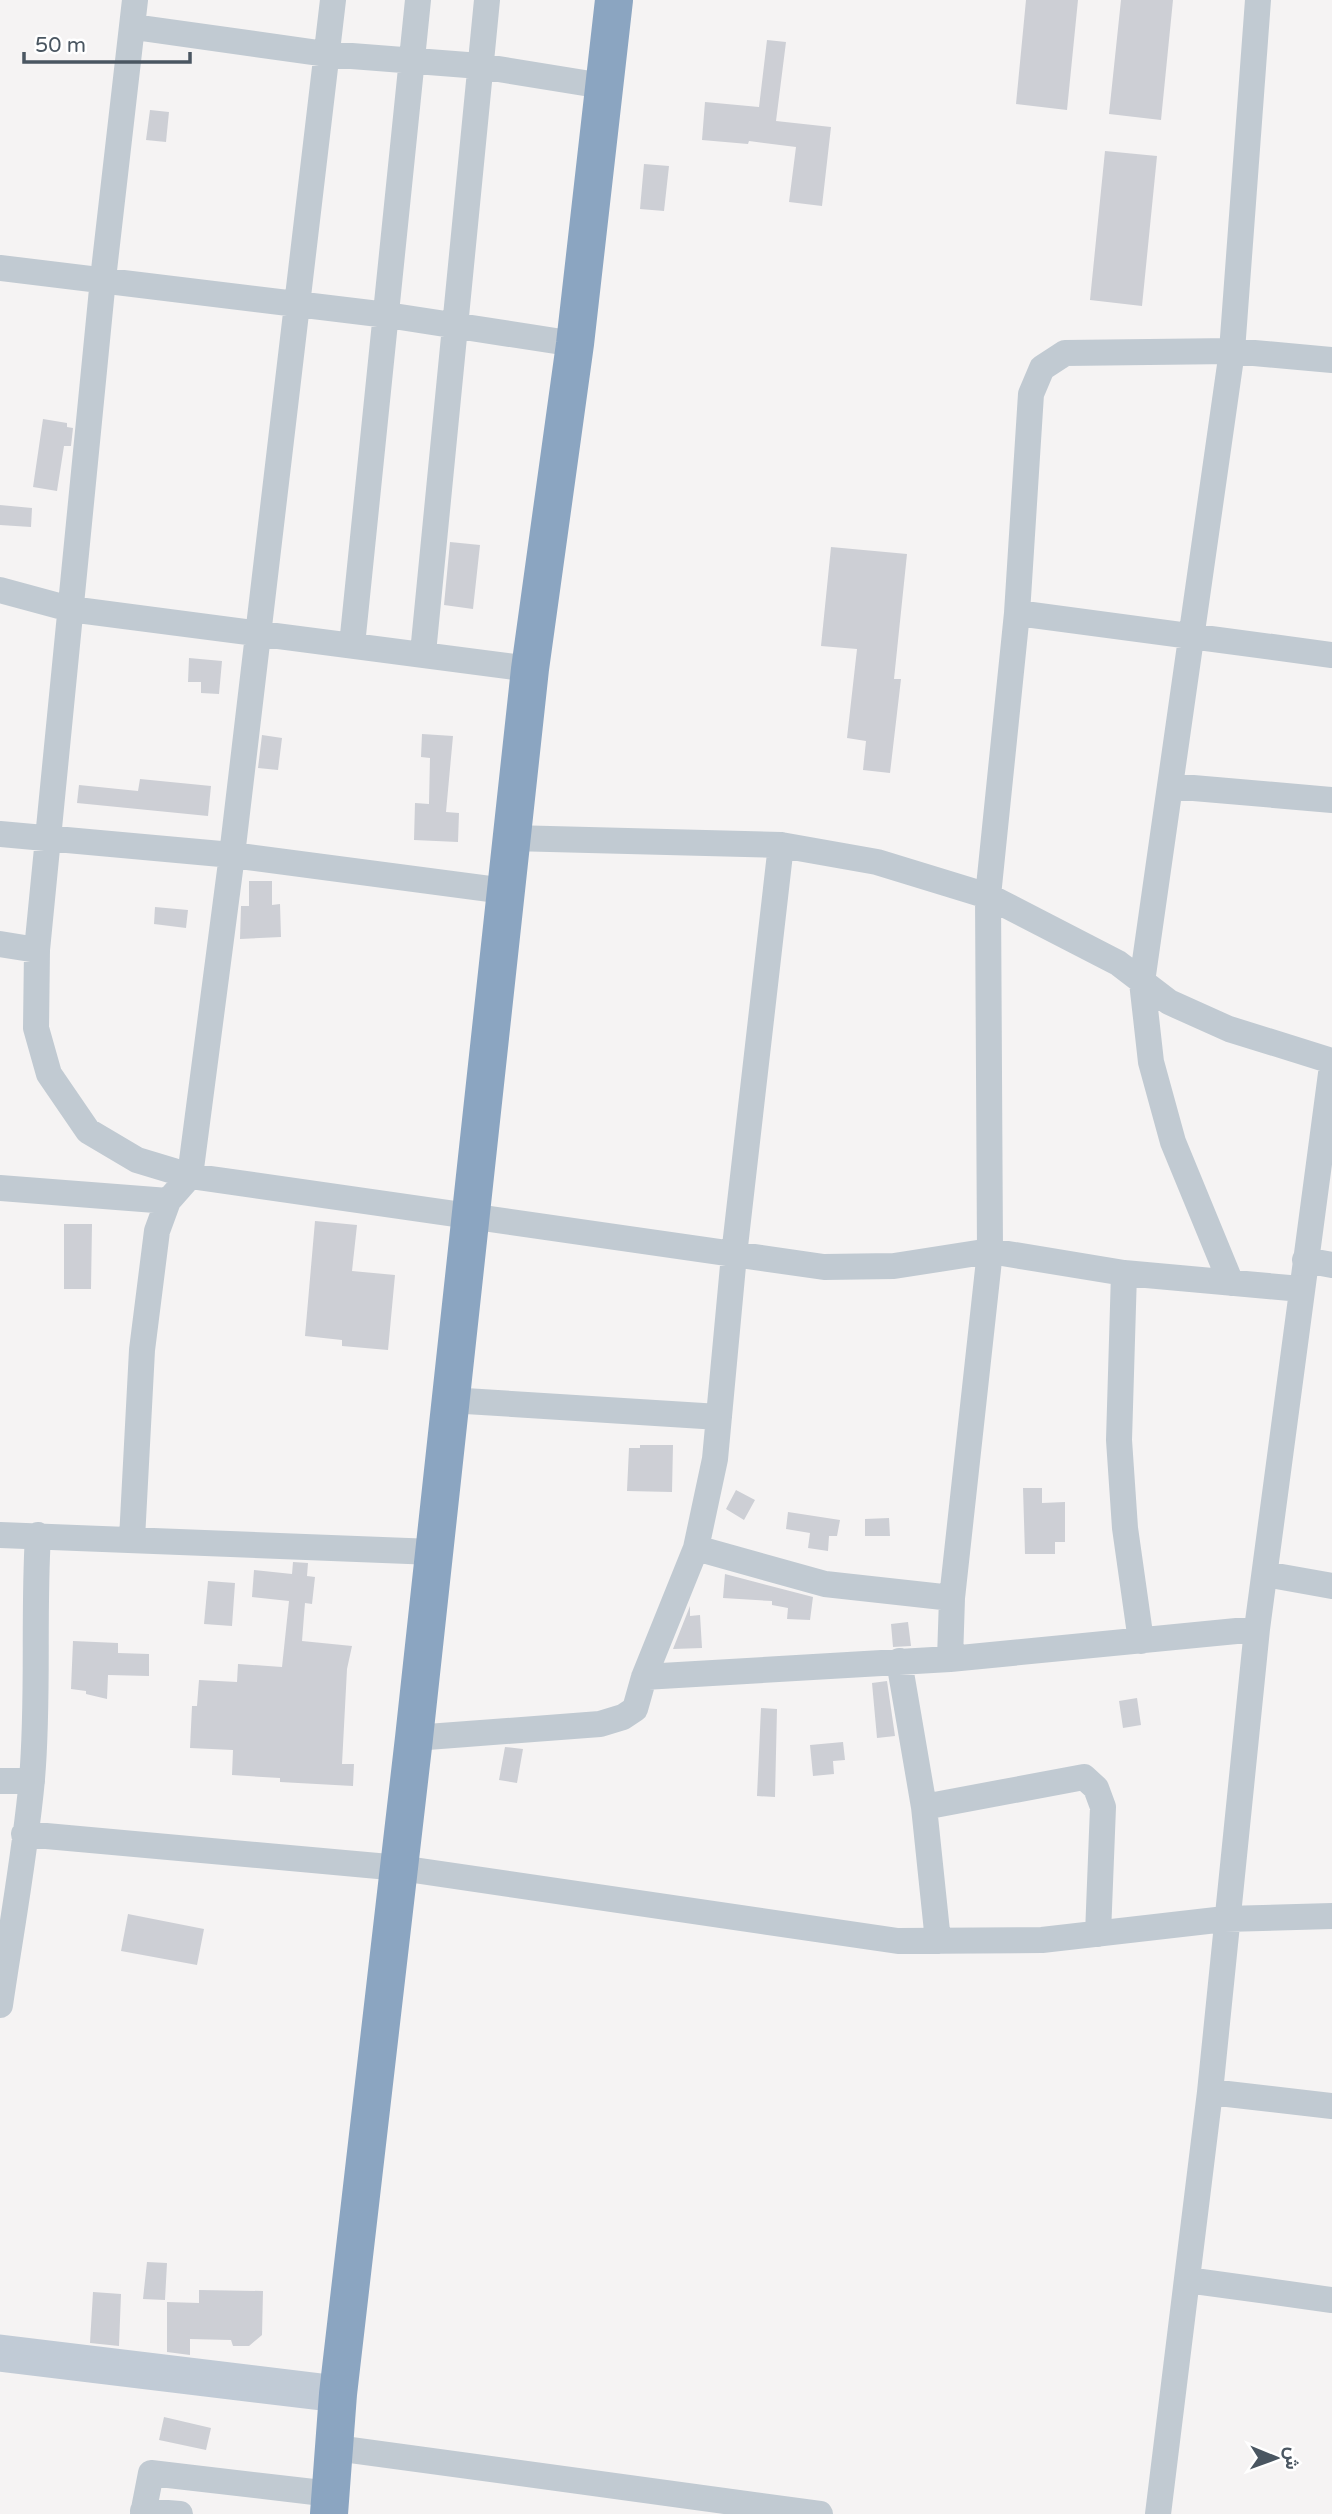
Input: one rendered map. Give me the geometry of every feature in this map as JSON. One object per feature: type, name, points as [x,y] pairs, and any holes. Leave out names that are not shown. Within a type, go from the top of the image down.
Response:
[{"type":"highway","points":[[330,2504],[338,2394],[415,1738],[449,1400],[530,669],[575,344],[614,0]]},
{"type":"street","points":[[135,0],[103,279],[37,950],[36,1028],[49,1074],[88,1131],[137,1160],[190,1176],[824,1267],[894,1266],[990,1251],[1124,1273],[1301,1289]]},
{"type":"street","points":[[132,1539],[142,1350],[158,1231],[168,1201],[190,1176],[232,855],[256,632],[333,0]]},
{"type":"street","points":[[352,645],[418,0]]},
{"type":"street","points":[[423,653],[453,324],[487,0]]},
{"type":"street","points":[[1231,1283],[1173,1142],[1151,1062],[1142,982],[1189,637],[1232,351],[1258,0]]},
{"type":"street","points":[[134,27],[326,54],[480,66],[603,86]]},
{"type":"street","points":[[0,268],[453,324],[575,344]]},
{"type":"street","points":[[950,1658],[952,1598],[990,1251],[989,896],[1017,613],[1031,394],[1042,368],[1065,354],[1232,351],[1332,360]]},
{"type":"street","points":[[0,590],[70,610],[423,653],[530,669]]},
{"type":"street","points":[[1017,613],[1332,655]]},
{"type":"street","points":[[1170,786],[1332,800]]},
{"type":"street","points":[[0,834],[232,855],[505,891]]},
{"type":"street","points":[[511,838],[781,845],[877,862],[989,896],[1118,963],[1169,1002],[1229,1030],[1332,1063],[1257,1629],[1210,2092],[1158,2514]]},
{"type":"street","points":[[415,1738],[600,1724],[624,1717],[635,1709],[644,1676],[696,1548],[715,1459],[734,1255],[781,845]]},
{"type":"street","points":[[0,944],[37,950]]},
{"type":"street","points":[[0,1188],[168,1201]]},
{"type":"street","points":[[1305,1260],[1332,1265]]},
{"type":"street","points":[[1124,1273],[1119,1440],[1125,1528],[1141,1641]]},
{"type":"street","points":[[449,1400],[719,1417]]},
{"type":"street","points":[[0,1535],[433,1552]]},
{"type":"street","points":[[0,2005],[32,1782],[37,1705],[34,1609],[38,1535]]},
{"type":"street","points":[[696,1548],[825,1584],[952,1598]]},
{"type":"street","points":[[1265,1574],[1332,1586]]},
{"type":"street","points":[[644,1676],[950,1658],[1257,1629]]},
{"type":"street","points":[[900,1661],[925,1807],[938,1941]]},
{"type":"street","points":[[925,1807],[1084,1777],[1096,1788],[1103,1807],[1098,1934]]},
{"type":"street","points":[[0,1781],[32,1782]]},
{"type":"street","points":[[24,1834],[400,1868],[872,1937],[938,1941],[1042,1940],[1226,1919],[1332,1916]]},
{"type":"street","points":[[1210,2092],[1332,2106]]},
{"type":"street","points":[[1187,2280],[1332,2300]]},
{"type":"street","points":[[0,2353],[338,2394]]},
{"type":"street","points":[[336,2448],[820,2514]]},
{"type":"street","points":[[180,2514],[143,2513],[151,2473],[330,2504]]},
{"type":"building","points":[[1026,0],[1078,0],[1067,110],[1016,104]]},
{"type":"building","points":[[1121,0],[1173,0],[1161,120],[1109,114]]},
{"type":"building","points":[[767,40],[786,42],[776,121],[831,127],[822,206],[789,202],[796,147],[749,141],[748,144],[702,140],[705,102],[759,107]]},
{"type":"building","points":[[150,110],[169,112],[166,142],[146,140]]},
{"type":"building","points":[[1105,151],[1157,156],[1142,306],[1090,300]]},
{"type":"building","points":[[644,164],[669,166],[664,211],[640,209]]},
{"type":"building","points":[[43,419],[67,423],[67,427],[73,428],[71,446],[64,446],[57,491],[33,487]]},
{"type":"building","points":[[0,505],[32,508],[31,527],[0,525]]},
{"type":"building","points":[[450,542],[480,545],[473,609],[444,605]]},
{"type":"building","points":[[831,547],[907,554],[894,679],[901,679],[890,773],[863,770],[866,741],[847,738],[857,649],[821,646]]},
{"type":"building","points":[[189,658],[222,661],[219,694],[201,693],[201,682],[188,682]]},
{"type":"building","points":[[422,734],[453,736],[446,812],[459,813],[458,842],[414,840],[415,803],[429,804],[430,758],[421,757]]},
{"type":"building","points":[[262,735],[282,738],[278,770],[258,768]]},
{"type":"building","points":[[140,779],[211,786],[208,816],[77,803],[79,785],[138,791]]},
{"type":"building","points":[[249,881],[272,881],[272,905],[280,904],[281,937],[240,939],[241,906],[249,906]]},
{"type":"building","points":[[155,907],[188,910],[186,928],[154,924]]},
{"type":"building","points":[[315,1221],[357,1225],[352,1271],[395,1275],[388,1350],[342,1346],[342,1340],[305,1336]]},
{"type":"building","points":[[64,1224],[92,1224],[91,1289],[64,1289]]},
{"type":"building","points":[[640,1445],[673,1445],[672,1492],[627,1491],[629,1448],[640,1448]]},
{"type":"building","points":[[1023,1488],[1042,1488],[1042,1503],[1065,1502],[1065,1542],[1055,1542],[1055,1554],[1025,1554]]},
{"type":"building","points":[[736,1490],[755,1500],[744,1520],[726,1509]]},
{"type":"building","points":[[788,1512],[840,1520],[837,1536],[829,1536],[828,1551],[808,1548],[810,1533],[786,1529]]},
{"type":"building","points":[[889,1518],[890,1536],[865,1536],[865,1519]]},
{"type":"building","points":[[293,1562],[308,1563],[307,1576],[315,1577],[312,1604],[305,1603],[302,1641],[352,1646],[347,1669],[342,1764],[354,1764],[353,1786],[280,1782],[280,1778],[232,1775],[233,1750],[190,1748],[192,1706],[197,1706],[199,1680],[237,1682],[238,1664],[282,1667],[289,1601],[252,1597],[254,1570],[292,1574]]},
{"type":"building","points":[[725,1574],[813,1597],[810,1620],[787,1619],[788,1608],[772,1605],[772,1601],[723,1598]]},
{"type":"building","points":[[208,1581],[235,1583],[232,1626],[204,1624]]},
{"type":"building","points":[[690,1606],[690,1616],[700,1615],[702,1648],[673,1649]]},
{"type":"building","points":[[908,1622],[911,1646],[893,1647],[891,1624]]},
{"type":"building","points":[[73,1641],[118,1643],[118,1653],[149,1654],[149,1676],[108,1675],[107,1699],[71,1689]]},
{"type":"building","points":[[887,1681],[895,1736],[877,1738],[872,1683]]},
{"type":"building","points":[[1137,1698],[1141,1725],[1123,1728],[1119,1701]]},
{"type":"building","points":[[761,1708],[777,1709],[775,1797],[757,1796]]},
{"type":"building","points":[[843,1742],[845,1760],[833,1761],[834,1774],[813,1776],[810,1745]]},
{"type":"building","points":[[505,1747],[523,1749],[517,1783],[499,1780]]},
{"type":"building","points":[[128,1914],[204,1929],[197,1965],[121,1951]]},
{"type":"building","points":[[147,2262],[167,2263],[165,2300],[143,2299]]},
{"type":"building","points":[[199,2290],[263,2291],[262,2335],[249,2346],[233,2346],[231,2340],[190,2339],[190,2355],[167,2352],[167,2302],[199,2303]]},
{"type":"building","points":[[93,2292],[121,2294],[119,2346],[90,2343]]},
{"type":"building","points":[[164,2417],[211,2428],[206,2450],[159,2440]]}]
